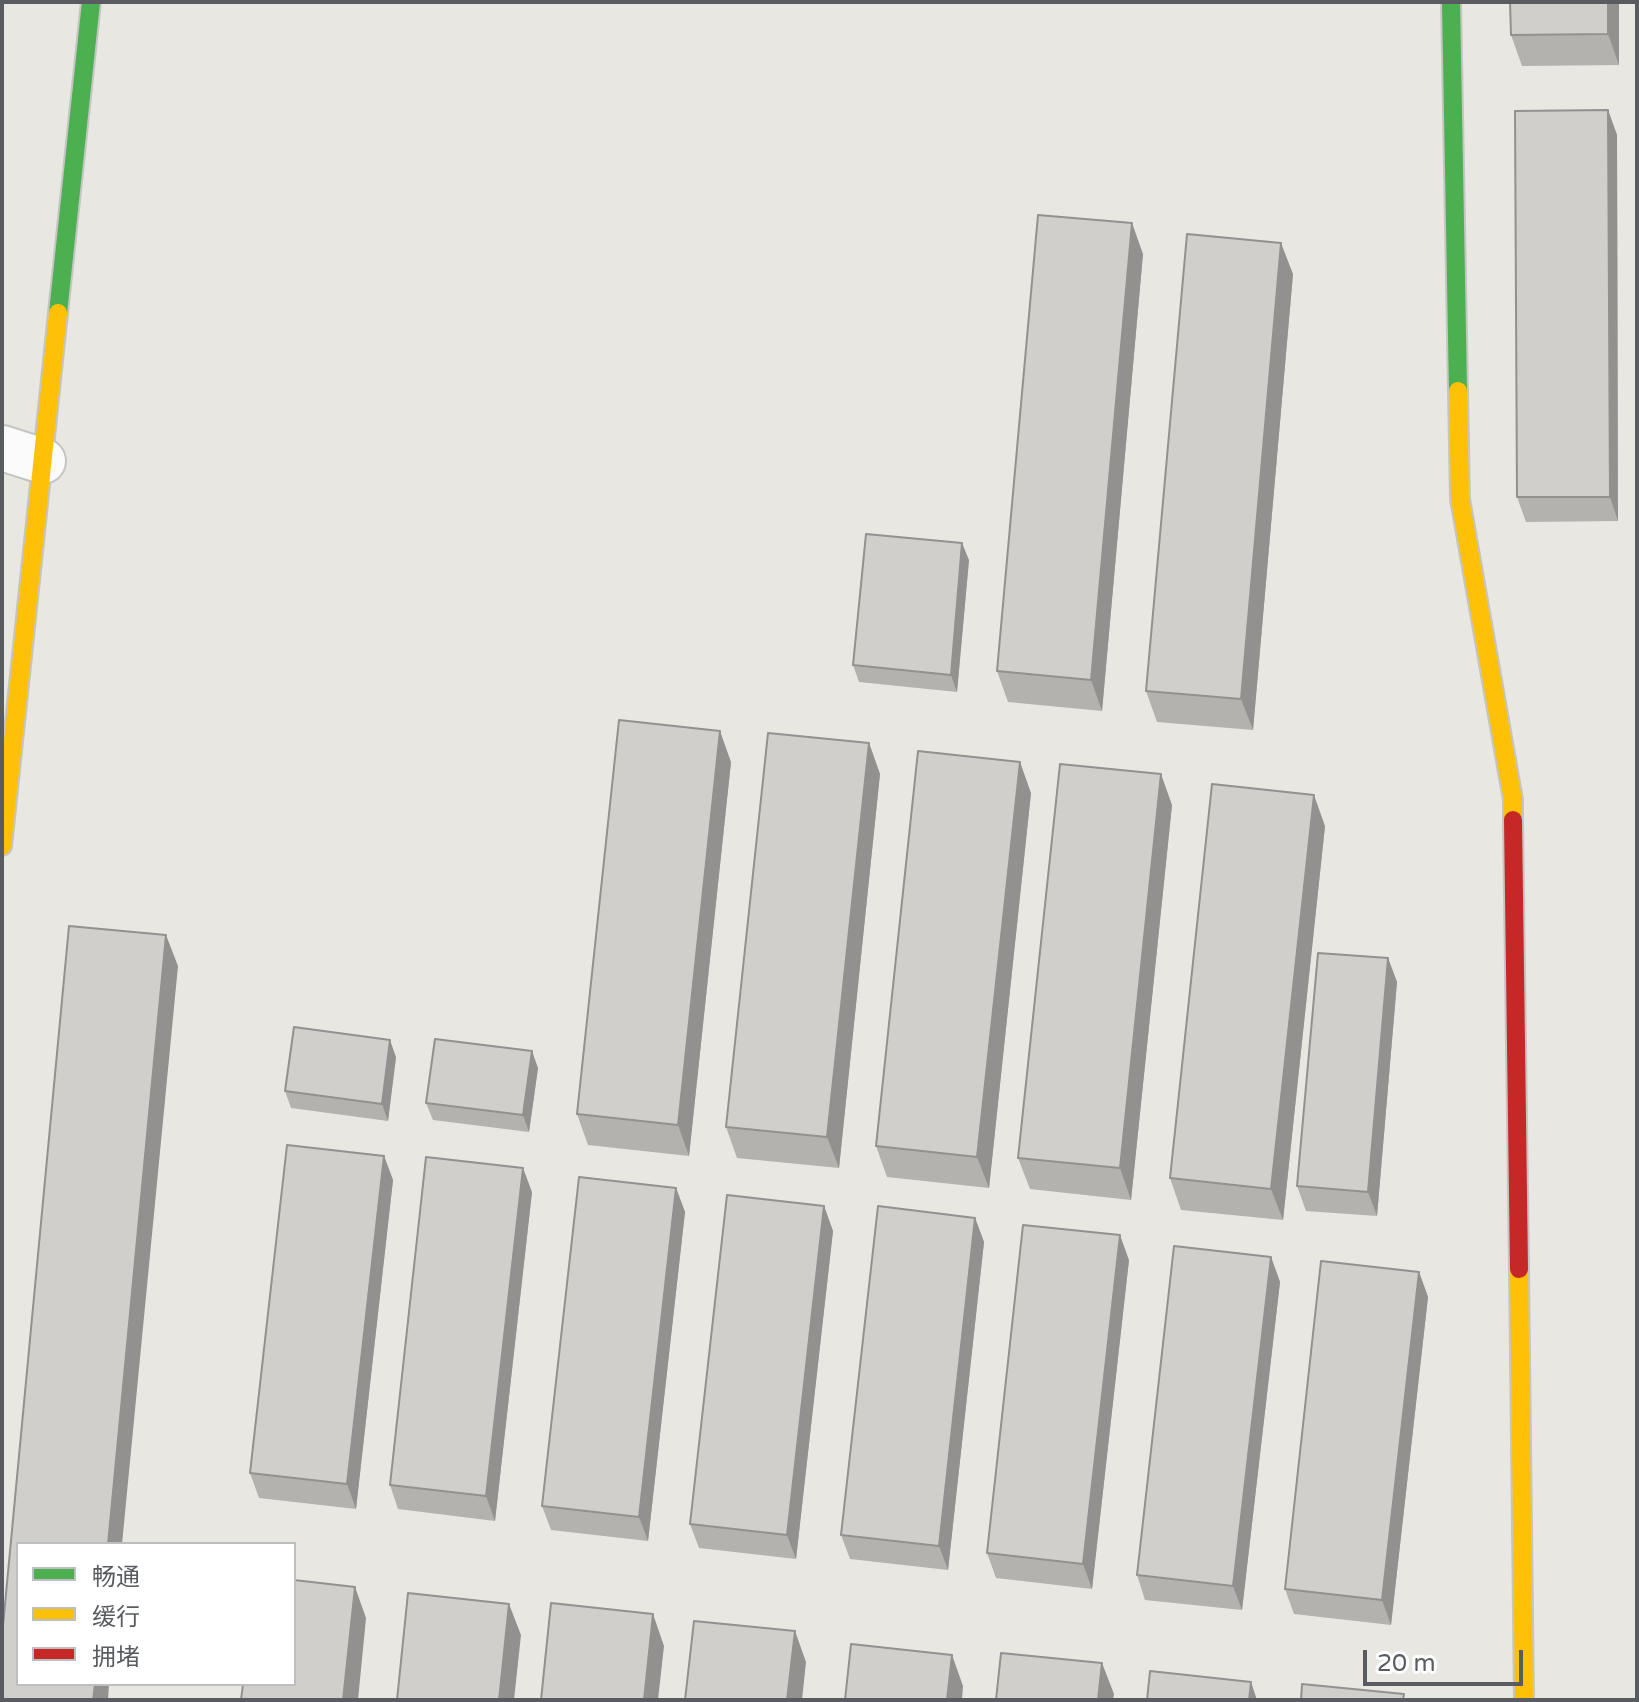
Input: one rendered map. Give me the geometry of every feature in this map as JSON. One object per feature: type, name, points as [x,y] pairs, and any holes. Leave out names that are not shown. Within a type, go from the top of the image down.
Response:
[{"type":"street","points":[[2,846],[91,2]]},
{"type":"street","points":[[1451,2],[1460,499],[1513,800],[1524,1700]]},
{"type":"street","points":[[2,448],[43,461]]},
{"type":"building","points":[[1510,2],[1608,2],[1608,34],[1511,35]]},
{"type":"building","points":[[1608,110],[1610,497],[1517,497],[1515,111]]},
{"type":"building","points":[[1038,215],[1132,223],[1091,680],[997,671]]},
{"type":"building","points":[[1187,234],[1281,243],[1241,699],[1146,691]]},
{"type":"building","points":[[866,534],[962,543],[951,675],[853,665]]},
{"type":"building","points":[[619,720],[720,731],[678,1125],[577,1114]]},
{"type":"building","points":[[768,733],[869,743],[827,1137],[726,1127]]},
{"type":"building","points":[[918,751],[1020,762],[977,1157],[876,1146]]},
{"type":"building","points":[[1060,764],[1161,774],[1120,1168],[1018,1158]]},
{"type":"building","points":[[1212,784],[1314,795],[1271,1189],[1170,1178]]},
{"type":"building","points":[[1636,841],[1637,841],[1637,1228]]},
{"type":"building","points":[[69,926],[166,935],[108,1542],[16,1542],[16,1686],[95,1686],[93,1700],[2,1700],[2,1636]]},
{"type":"building","points":[[1318,953],[1388,958],[1368,1192],[1297,1186]]},
{"type":"building","points":[[294,1027],[390,1040],[382,1104],[285,1091]]},
{"type":"building","points":[[435,1039],[532,1051],[523,1115],[426,1103]]},
{"type":"building","points":[[287,1145],[384,1156],[347,1484],[250,1473]]},
{"type":"building","points":[[426,1157],[523,1168],[486,1496],[390,1485]]},
{"type":"building","points":[[579,1177],[676,1188],[639,1517],[542,1506]]},
{"type":"building","points":[[727,1195],[824,1206],[787,1535],[690,1524]]},
{"type":"building","points":[[878,1206],[975,1218],[939,1546],[841,1535]]},
{"type":"building","points":[[1023,1225],[1120,1235],[1083,1564],[987,1553]]},
{"type":"building","points":[[1174,1246],[1271,1257],[1233,1586],[1137,1575]]},
{"type":"building","points":[[1321,1261],[1419,1272],[1382,1600],[1285,1589]]},
{"type":"building","points":[[296,1580],[355,1587],[343,1700],[241,1700],[243,1686],[296,1686]]},
{"type":"building","points":[[408,1593],[509,1604],[499,1700],[397,1700]]},
{"type":"building","points":[[551,1603],[653,1614],[644,1700],[541,1700]]},
{"type":"building","points":[[694,1621],[795,1631],[787,1700],[685,1700]]},
{"type":"building","points":[[851,1644],[952,1655],[947,1700],[845,1700]]},
{"type":"building","points":[[1001,1653],[1102,1663],[1098,1700],[996,1700]]},
{"type":"building","points":[[1150,1671],[1251,1682],[1249,1700],[1147,1700]]},
{"type":"building","points":[[1302,1684],[1404,1694],[1403,1700],[1301,1700]]},
{"type":"traffic: fast","points":[[58,313],[91,2]]},
{"type":"traffic: fast","points":[[1451,2],[1458,391]]},
{"type":"traffic: slow","points":[[2,846],[58,313]]},
{"type":"traffic: slow","points":[[1458,391],[1460,499],[1513,800],[1513,820]]},
{"type":"traffic: slow","points":[[1519,1269],[1524,1700]]},
{"type":"traffic: jam","points":[[1513,820],[1519,1269]]}]
